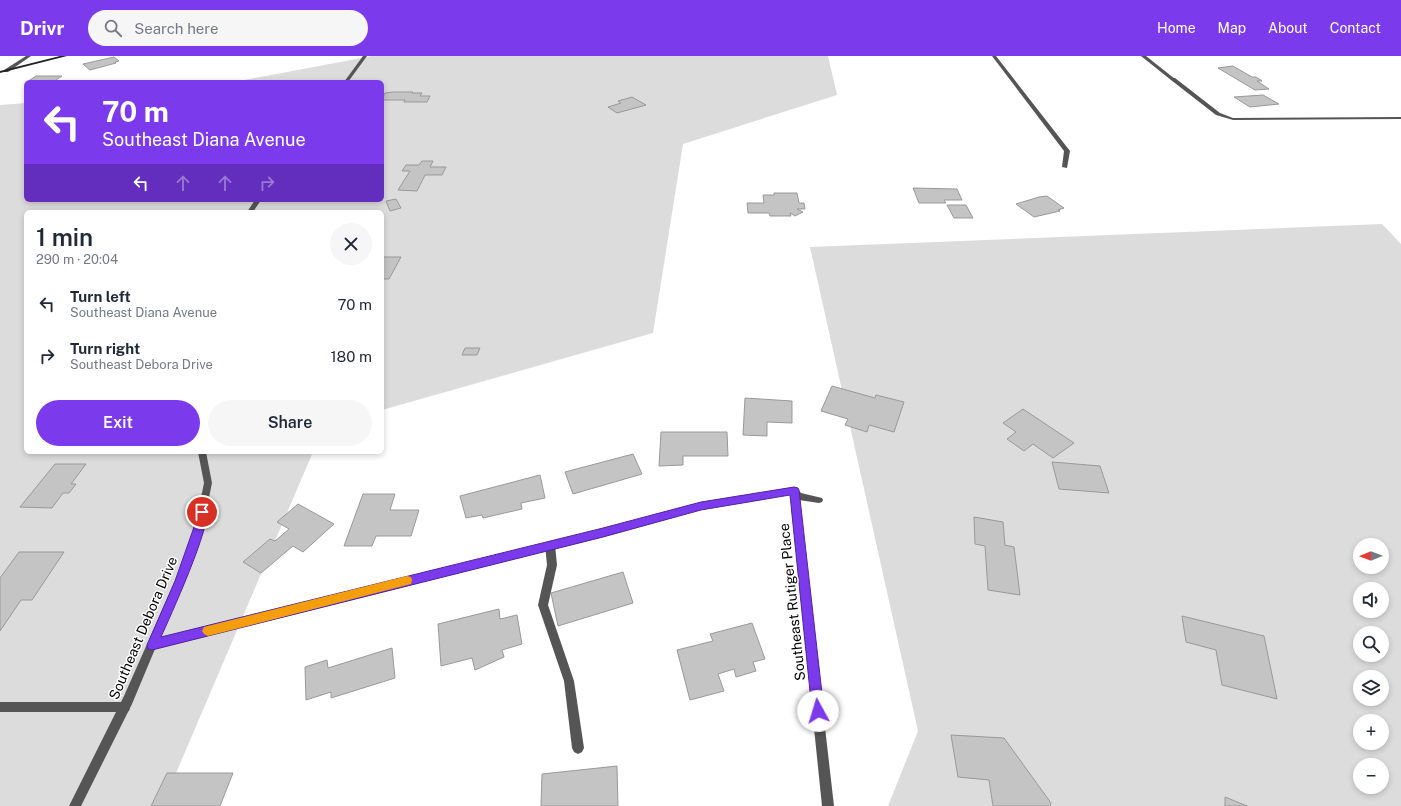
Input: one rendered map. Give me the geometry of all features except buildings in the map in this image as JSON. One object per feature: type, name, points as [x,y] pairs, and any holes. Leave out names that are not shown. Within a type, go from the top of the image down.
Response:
[{"type":"main road","points":[[0,72],[65,56]]},
{"type":"street","points":[[6,71],[29,56]]},
{"type":"street","points":[[347,80],[365,56]]},
{"type":"street","points":[[994,56],[1067,151],[1065,167]]},
{"type":"street","points":[[1143,56],[1218,114],[1233,119],[1401,118]]},
{"type":"street","name":"Southeast Debora Drive","points":[[75,806],[125,707],[180,581],[200,527],[208,483],[202,454]]},
{"type":"street","points":[[152,645],[701,506],[794,490],[798,496],[818,500]]},
{"type":"street","name":"Southeast Rutiger Place","points":[[794,490],[828,806]]},
{"type":"street","points":[[550,545],[552,565],[543,606],[569,681],[578,748]]},
{"type":"street","points":[[0,708],[125,707]]},
{"type":"shaded area","points":[[372,56],[828,56],[837,95],[683,144],[653,333],[384,409],[384,210],[24,210],[24,454],[312,454],[162,806],[0,806],[0,105],[24,103],[24,202],[384,202],[384,80],[245,80]]},
{"type":"shaded area","points":[[1382,224],[1401,244],[1401,806],[888,806],[918,731],[810,247]]},
{"type":"slow traffic","points":[[208,631],[407,580]]},
{"type":"route","points":[[202,512],[200,527],[180,581],[152,645],[701,506],[794,490],[818,711]]}]
